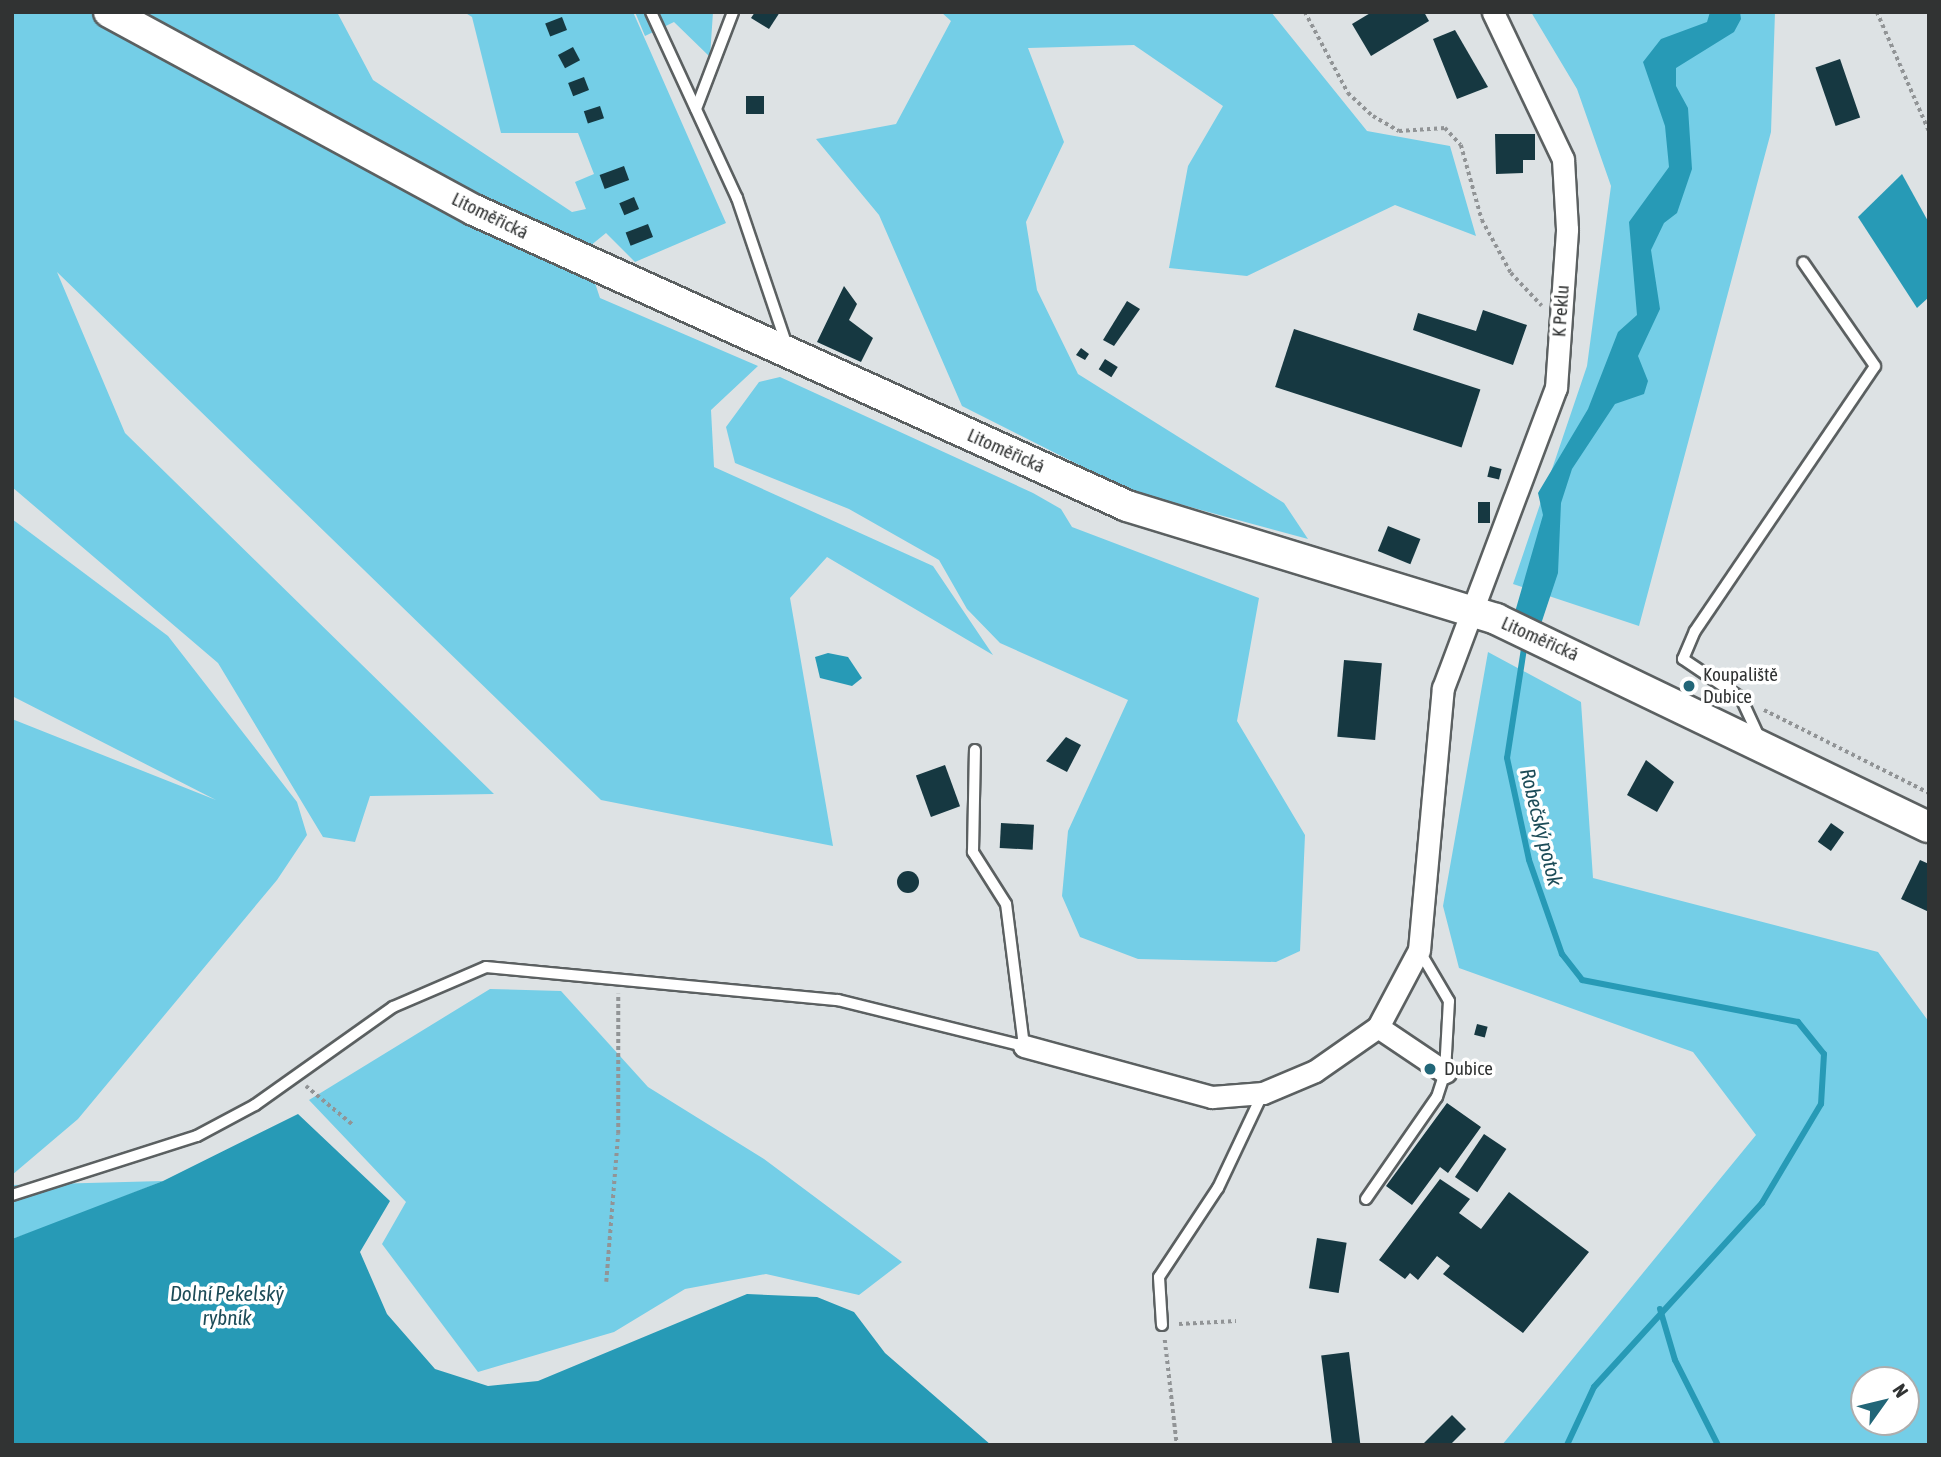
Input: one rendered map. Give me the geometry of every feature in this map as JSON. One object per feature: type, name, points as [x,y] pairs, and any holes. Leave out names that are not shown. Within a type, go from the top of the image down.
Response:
[{"type":"street","name":"Litoměřická","points":[[109,12],[474,209],[1127,506],[1485,615],[1559,647],[1929,827]]},
{"type":"street","name":"K Peklu","points":[[1419,950],[1443,688],[1485,615],[1556,388],[1561,325],[1563,159],[1493,12]]},
{"type":"street","points":[[1024,1046],[1212,1097],[1263,1093],[1315,1070],[1378,1027],[1419,950]]},
{"type":"street","points":[[1378,1027],[1445,1072]]},
{"type":"lane","points":[[652,12],[775,298],[788,352]]},
{"type":"lane","points":[[696,109],[733,12]]},
{"type":"lane","points":[[1762,745],[1741,698],[1683,659],[1695,631],[1875,366],[1803,262]]},
{"type":"lane","points":[[12,1195],[197,1136],[294,1076],[393,1007],[486,967],[529,966],[617,981],[838,1000],[1024,1046],[1006,904],[973,852],[975,750]]},
{"type":"lane","points":[[1366,1199],[1437,1097],[1445,1072],[1449,1001],[1419,950]]},
{"type":"lane","points":[[1162,1325],[1159,1277],[1218,1188],[1263,1093]]},
{"type":"path","points":[[1305,12],[1348,93],[1373,116],[1399,131],[1445,128],[1461,145],[1482,220],[1511,273],[1561,325]]},
{"type":"path","points":[[1877,12],[1929,131]]},
{"type":"path","points":[[1741,698],[1929,793]]},
{"type":"path","points":[[606,1282],[621,1042],[617,981]]},
{"type":"path","points":[[294,1076],[353,1125]]},
{"type":"path","points":[[1177,1445],[1162,1325],[1236,1321]]},
{"type":"shaded area","points":[[12,12],[337,12],[373,80],[572,212],[586,209],[575,182],[594,174],[578,133],[501,133],[472,17],[464,12],[633,12],[726,223],[635,262],[606,233],[590,246],[582,244],[600,298],[758,366],[711,410],[714,467],[933,566],[993,655],[827,557],[790,598],[833,846],[601,800],[57,272],[125,433],[494,794],[370,796],[355,842],[323,837],[218,663],[12,487]]},
{"type":"shaded area","points":[[635,12],[713,12],[710,57],[674,22],[645,36]]},
{"type":"shaded area","points":[[941,12],[1271,12],[1367,131],[1450,146],[1476,236],[1395,205],[1247,276],[1169,268],[1188,166],[1223,106],[1134,45],[1028,48],[1064,142],[1026,222],[1037,290],[1078,374],[1284,503],[1308,539],[1131,491],[962,406],[879,215],[816,139],[896,124],[951,21]]},
{"type":"shaded area","points":[[1531,12],[1775,12],[1771,132],[1639,626],[1513,584],[1587,366],[1611,186],[1577,89]]},
{"type":"shaded area","points":[[780,377],[1033,493],[1061,509],[1072,527],[1259,598],[1237,721],[1305,835],[1300,951],[1276,962],[1138,959],[1080,937],[1062,896],[1068,831],[1128,700],[1000,643],[967,609],[939,560],[849,509],[735,463],[726,427],[759,382]]},
{"type":"shaded area","points":[[12,519],[168,636],[297,802],[307,835],[277,880],[78,1119],[12,1175],[12,719],[216,800],[12,696]]},
{"type":"shaded area","points":[[1488,652],[1581,702],[1593,878],[1878,952],[1929,1022],[1929,1445],[1502,1445],[1756,1135],[1693,1052],[1459,968],[1443,906]]},
{"type":"shaded area","points":[[490,989],[561,991],[648,1087],[764,1159],[902,1262],[859,1295],[766,1274],[685,1289],[614,1332],[478,1372],[382,1244],[406,1202],[309,1100]]},
{"type":"shaded area","points":[[163,1181],[58,1223],[12,1239],[12,1185]]},
{"type":"water","points":[[1710,12],[1740,12],[1741,19],[1734,32],[1676,68],[1676,86],[1688,108],[1692,169],[1677,213],[1664,223],[1651,250],[1660,309],[1638,356],[1648,381],[1644,394],[1615,404],[1572,469],[1561,503],[1558,573],[1541,624],[1515,612],[1543,515],[1538,493],[1588,409],[1618,332],[1637,315],[1629,222],[1669,167],[1665,126],[1643,62],[1661,39],[1707,22]]},
{"type":"water","points":[[1902,174],[1929,223],[1929,297],[1917,308],[1858,217]]},
{"type":"water","points":[[828,653],[848,657],[862,678],[852,686],[820,678],[815,657]]},
{"type":"water","name":"Dolní Pekelský rybník","points":[[298,1114],[390,1201],[360,1252],[387,1314],[435,1369],[488,1386],[538,1381],[747,1294],[817,1297],[854,1312],[885,1353],[991,1445],[12,1445],[12,1239],[163,1181]]},
{"type":"building","points":[[755,12],[780,12],[769,29],[751,18]]},
{"type":"building","points":[[1372,12],[1424,12],[1429,21],[1371,56],[1352,24]]},
{"type":"building","points":[[562,17],[567,30],[550,37],[545,23]]},
{"type":"building","points":[[1455,30],[1488,87],[1457,99],[1433,39]]},
{"type":"building","points":[[573,47],[580,60],[565,68],[558,55]]},
{"type":"building","points":[[1840,59],[1860,118],[1836,126],[1815,67]]},
{"type":"building","points":[[584,77],[589,90],[573,96],[568,83]]},
{"type":"building","points":[[746,96],[764,96],[764,114],[746,114]]},
{"type":"building","points":[[600,106],[604,118],[588,124],[584,111]]},
{"type":"building","points":[[1495,134],[1535,134],[1535,160],[1523,160],[1523,173],[1496,174]]},
{"type":"building","points":[[624,166],[629,180],[605,189],[600,175]]},
{"type":"building","points":[[634,197],[639,209],[624,215],[619,203]]},
{"type":"building","points":[[648,224],[653,237],[631,246],[626,233]]},
{"type":"building","points":[[844,286],[857,304],[849,320],[873,338],[861,362],[817,342]]},
{"type":"building","points":[[1127,301],[1140,309],[1114,346],[1103,340]]},
{"type":"building","points":[[1483,310],[1527,325],[1513,365],[1413,330],[1418,313],[1476,331]]},
{"type":"building","points":[[1294,329],[1480,390],[1462,448],[1275,387]]},
{"type":"building","points":[[1081,348],[1089,354],[1085,360],[1076,355]]},
{"type":"building","points":[[1105,359],[1118,367],[1111,377],[1099,369]]},
{"type":"building","points":[[1490,466],[1502,469],[1499,480],[1487,477]]},
{"type":"building","points":[[1478,502],[1490,502],[1490,523],[1478,523]]},
{"type":"building","points":[[1388,526],[1420,539],[1410,564],[1378,551]]},
{"type":"building","points":[[1344,660],[1382,663],[1375,740],[1337,737]]},
{"type":"building","points":[[1066,737],[1081,745],[1067,772],[1046,761]]},
{"type":"building","points":[[1646,760],[1674,782],[1657,812],[1627,795]]},
{"type":"building","points":[[945,765],[960,806],[931,817],[916,776]]},
{"type":"building","points":[[1001,823],[1034,825],[1033,850],[1000,848]]},
{"type":"building","points":[[1831,823],[1844,832],[1831,851],[1818,842]]},
{"type":"building","points":[[1920,860],[1929,864],[1929,912],[1901,899]]},
{"type":"building","points":[[908,871],[916,874],[919,882],[916,890],[908,893],[900,890],[897,882],[900,874]]},
{"type":"building","points":[[1477,1024],[1488,1027],[1485,1037],[1474,1035]]},
{"type":"building","points":[[1447,1103],[1481,1127],[1448,1173],[1440,1167],[1412,1205],[1386,1186]]},
{"type":"building","points":[[1484,1134],[1506,1149],[1477,1192],[1455,1177]]},
{"type":"building","points":[[1440,1179],[1470,1199],[1459,1213],[1481,1229],[1509,1192],[1589,1252],[1523,1333],[1443,1274],[1450,1266],[1437,1256],[1418,1280],[1410,1273],[1405,1279],[1379,1260]]},
{"type":"building","points":[[1317,1238],[1347,1243],[1339,1293],[1309,1288]]},
{"type":"building","points":[[1349,1352],[1360,1444],[1332,1445],[1321,1355]]},
{"type":"building","points":[[1452,1415],[1466,1429],[1450,1445],[1422,1445]]},
{"type":"waterway","name":"Robečský potok","points":[[1525,642],[1507,758],[1529,860],[1562,954],[1582,980],[1798,1022],[1824,1054],[1821,1104],[1762,1203],[1594,1387],[1567,1445]]},
{"type":"waterway","points":[[1660,1309],[1675,1360],[1718,1445]]},
{"type":"place","name":"Koupaliště Dubice","points":[[1689,686]]},
{"type":"place","name":"Dubice","points":[[1430,1069]]}]
